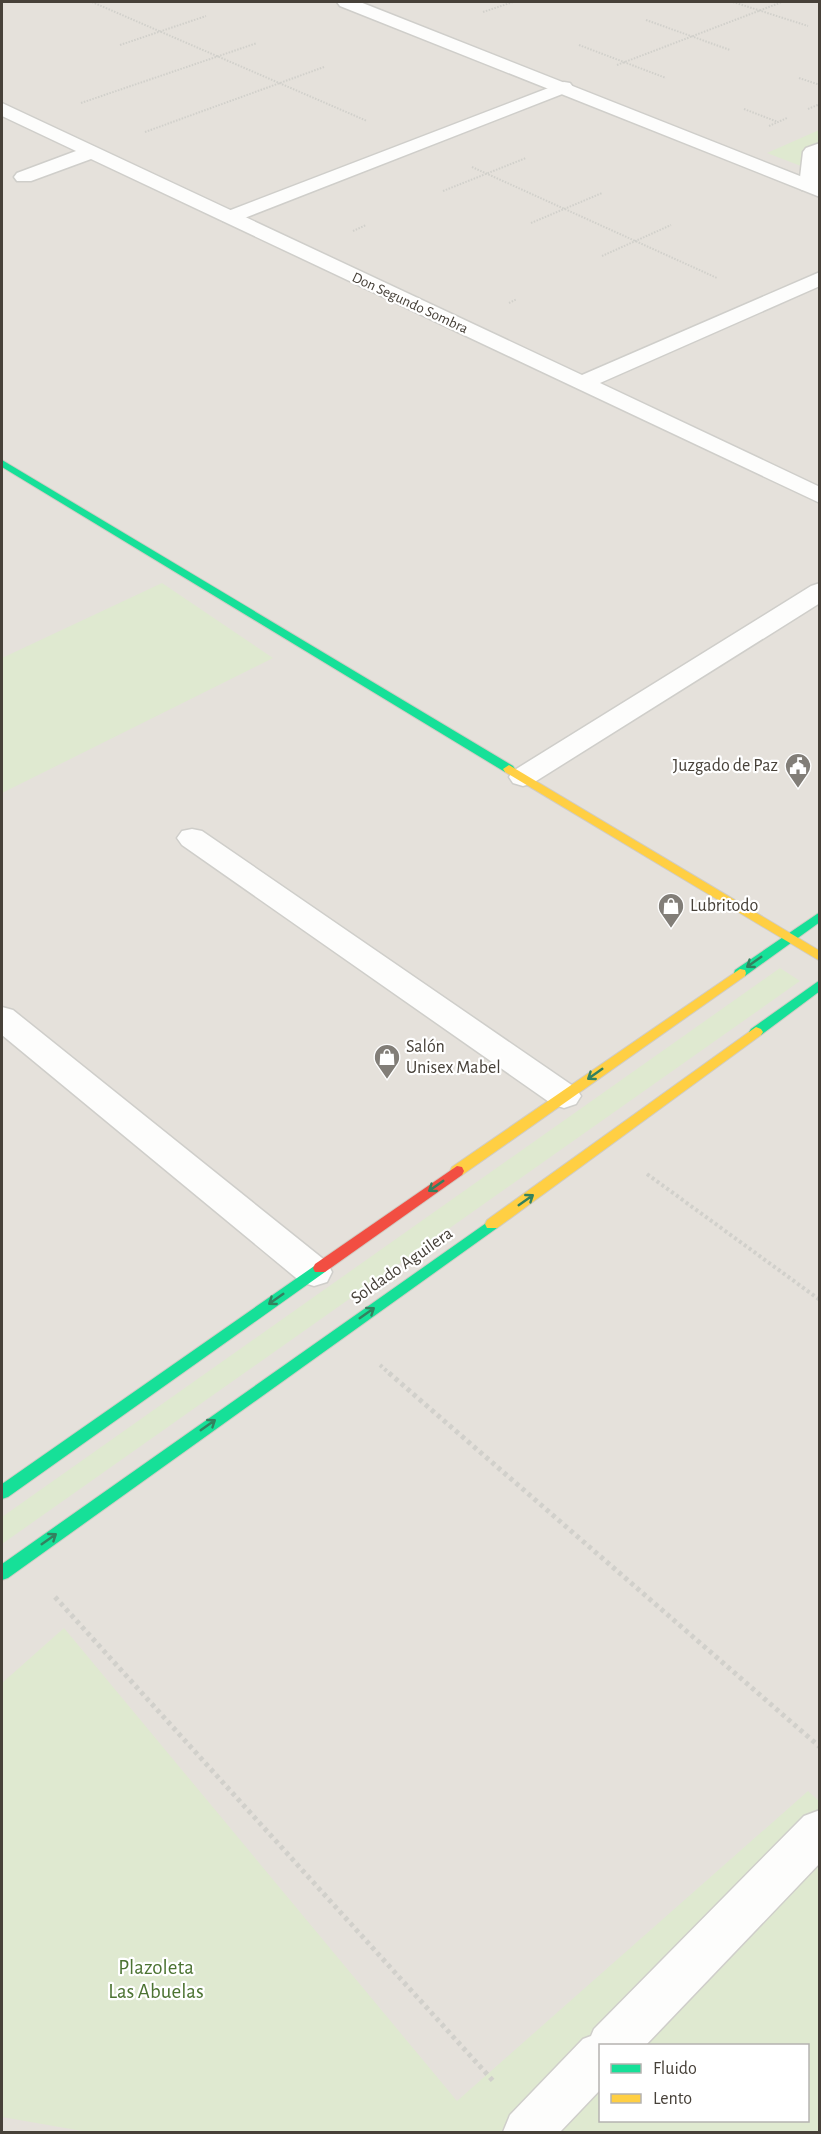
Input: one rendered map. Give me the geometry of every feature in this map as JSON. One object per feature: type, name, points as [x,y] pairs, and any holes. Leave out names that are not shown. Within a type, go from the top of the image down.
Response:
[{"type":"street","points":[[346,2],[814,188],[813,152],[819,149]]},
{"type":"street","points":[[230,217],[564,87]]},
{"type":"street","name":"Don Segundo Sombra","points":[[2,110],[819,496]]},
{"type":"street","points":[[24,177],[91,152]]},
{"type":"street","points":[[582,383],[819,278]]},
{"type":"street","points":[[2,463],[819,957]]},
{"type":"street","points":[[523,777],[819,591]]},
{"type":"street","points":[[192,838],[564,1096]]},
{"type":"street","points":[[2,1492],[819,916]]},
{"type":"street","name":"Soldado Aguilera","points":[[2,1573],[605,1144],[819,984]]},
{"type":"street","points":[[2,1018],[314,1272]]},
{"type":"street","points":[[613,2044],[819,1832]]},
{"type":"street","points":[[530,2129],[599,2057]]},
{"type":"path","points":[[733,2],[808,26]]},
{"type":"path","points":[[564,87],[783,2]]},
{"type":"path","points":[[120,45],[206,16]]},
{"type":"path","points":[[646,20],[730,50]]},
{"type":"path","points":[[27,121],[257,43]]},
{"type":"path","points":[[579,45],[666,78]]},
{"type":"path","points":[[91,152],[324,67]]},
{"type":"path","points":[[799,78],[819,85]]},
{"type":"path","points":[[744,109],[778,122]]},
{"type":"path","points":[[443,191],[526,158]]},
{"type":"path","points":[[531,224],[602,193]]},
{"type":"path","points":[[602,256],[671,225]]},
{"type":"path","points":[[605,1144],[819,1300]]},
{"type":"path","points":[[341,1331],[819,1747]]},
{"type":"path","points":[[21,1559],[530,2129]]},
{"type":"shaded area","points":[[2,2],[819,2],[819,2132],[2,2132]]},
{"type":"green space","points":[[819,130],[819,173],[767,153]]},
{"type":"green space","points":[[162,583],[273,658],[2,793],[2,658]]},
{"type":"green space","points":[[780,968],[800,981],[2,1544],[2,1517]]},
{"type":"green space","name":"Plazoleta Las Abuelas","points":[[64,1628],[457,2101],[808,1791],[820,1802],[819,2132],[88,2132],[2,2117],[2,1683]]},
{"type":"traffic: fast","points":[[2,463],[509,769]]},
{"type":"traffic: fast","points":[[740,973],[820,916]]},
{"type":"traffic: fast","points":[[756,1032],[820,984]]},
{"type":"traffic: fast","points":[[2,1573],[492,1224]]},
{"type":"traffic: fast","points":[[2,1492],[320,1268]]},
{"type":"traffic: slow","points":[[509,769],[820,957]]},
{"type":"traffic: slow","points":[[457,1171],[740,973]]},
{"type":"traffic: slow","points":[[492,1224],[756,1032]]},
{"type":"traffic: jam","points":[[320,1268],[457,1171]]},
{"type":"place","name":"Juzgado de Paz","points":[[798,789]]},
{"type":"place","name":"Lubritodo","points":[[671,929]]},
{"type":"place","name":"Salón Unisex Mabel","points":[[387,1080]]}]
